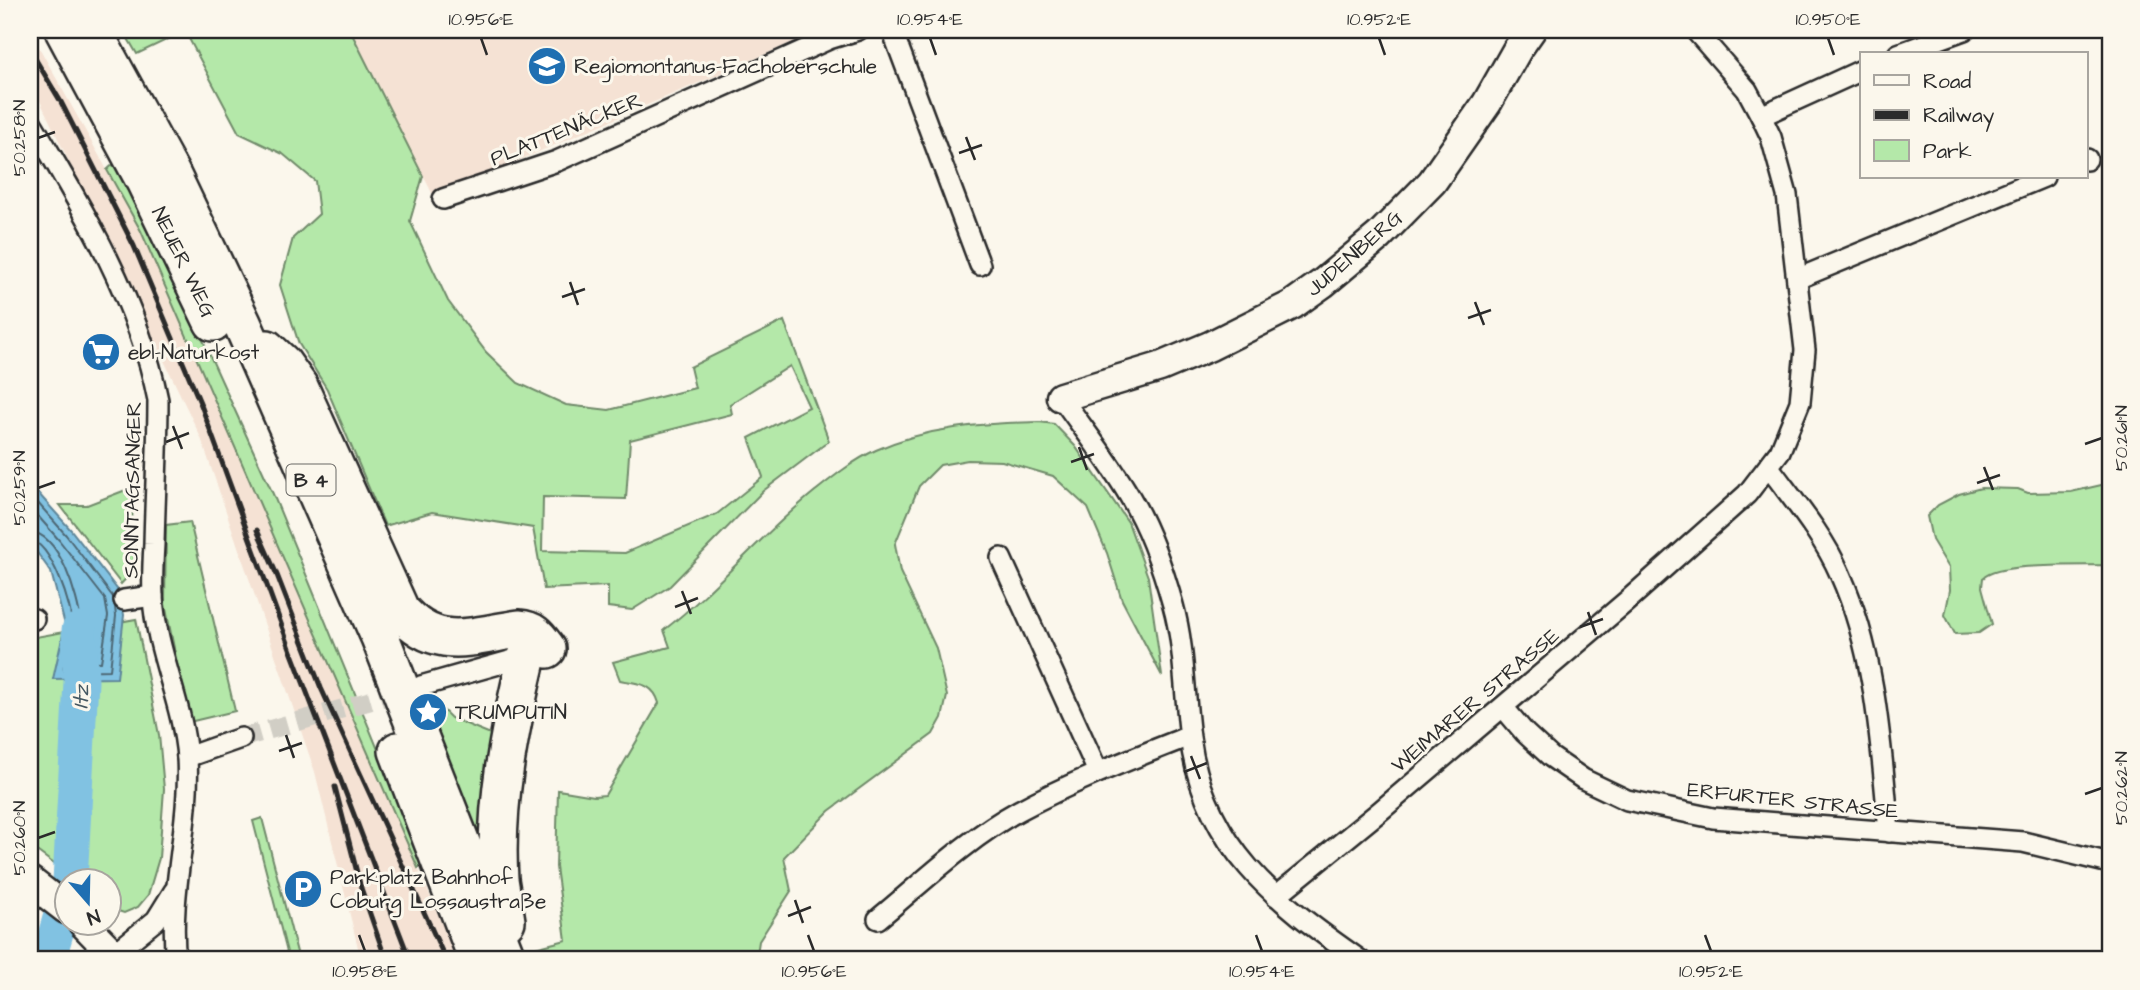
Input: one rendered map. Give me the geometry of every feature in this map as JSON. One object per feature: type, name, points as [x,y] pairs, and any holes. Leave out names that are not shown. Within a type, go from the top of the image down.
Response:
[{"type":"highway","name":"NEUER WEG","points":[[64,30],[145,181],[216,327],[356,643],[402,727]]},
{"type":"highway","name":"NEUER WEG","points":[[92,30],[171,174],[242,323],[380,637],[402,727]]},
{"type":"highway","points":[[242,323],[282,363],[299,387],[400,610],[413,625],[422,631],[451,639],[519,629],[529,630],[536,634],[537,653]]},
{"type":"highway","name":"B 4","points":[[509,960],[499,878],[499,822],[503,781],[537,653]]},
{"type":"highway","name":"B 4","points":[[402,727],[478,960]]},
{"type":"highway","name":"B 4","points":[[402,727],[509,960]]},
{"type":"street","name":"PLATTENÄCKER","points":[[443,200],[557,161],[829,39],[858,30]]},
{"type":"street","points":[[892,30],[979,265]]},
{"type":"street","name":"JUDENBERG","points":[[1061,397],[1160,367],[1210,346],[1292,305],[1323,283],[1379,236],[1432,182],[1487,103],[1531,30]]},
{"type":"street","name":"WEIMARER STRASSE","points":[[1276,895],[1503,707],[1747,494],[1780,451],[1800,402],[1805,350],[1787,195],[1771,137],[1761,116],[1746,90],[1696,30]]},
{"type":"street","points":[[1904,52],[1964,30]]},
{"type":"street","points":[[1761,116],[1860,71]]},
{"type":"street","name":"SONNTAGSANGER","points":[[30,120],[100,245],[152,368],[158,400],[153,596],[158,632],[179,710],[187,757],[176,887],[176,960]]},
{"type":"street","points":[[1797,279],[2042,178]]},
{"type":"street","points":[[1061,397],[1130,497],[1163,573],[1180,634],[1189,736],[1194,761],[1205,801],[1218,827],[1234,852],[1254,875],[1360,960]]},
{"type":"street","points":[[1769,467],[1824,544],[1841,575],[1860,633],[1874,698],[1888,832]]},
{"type":"street","points":[[1001,558],[1098,772]]},
{"type":"street","points":[[124,600],[153,596]]},
{"type":"street","points":[[421,686],[537,653]]},
{"type":"street","name":"ERFURTER STRASSE","points":[[1503,707],[1550,757],[1583,779],[1628,800],[1713,818],[2023,842],[2110,863]]},
{"type":"street","points":[[878,919],[973,840],[1016,812],[1098,772],[1189,736]]},
{"type":"street","points":[[187,757],[241,738]]},
{"type":"street","points":[[30,881],[52,898]]},
{"type":"street","name":"SONNTAGSANGER","points":[[117,957],[156,920],[176,887]]},
{"type":"street","points":[[97,937],[117,957]]},
{"type":"shaded area","points":[[350,30],[821,30],[434,197]]},
{"type":"shaded area","points":[[30,31],[141,231],[458,960],[361,960],[315,772],[201,438],[30,83]]},
{"type":"green space","points":[[123,30],[350,30],[423,176],[410,221],[448,301],[486,352],[518,383],[566,405],[609,410],[695,388],[690,367],[784,321],[829,441],[763,491],[670,586],[632,610],[608,607],[608,586],[544,589],[533,528],[432,512],[385,526],[327,389],[299,344],[280,285],[293,238],[319,214],[315,181],[283,154],[239,133],[185,31],[137,54]],"holes":[[[790,366],[809,407],[749,438],[763,477],[717,514],[625,553],[542,551],[543,497],[626,499],[630,440],[732,414],[730,404]]]},
{"type":"green space","points":[[120,158],[273,494],[425,864],[418,868],[141,231],[107,170]]},
{"type":"green space","points":[[1039,422],[1054,424],[1075,446],[1128,522],[1148,577],[1162,676],[1122,600],[1107,553],[1088,508],[1053,476],[1002,461],[968,460],[940,465],[919,486],[895,544],[900,572],[936,648],[947,696],[942,718],[933,734],[829,811],[784,857],[791,891],[759,941],[756,960],[537,960],[535,948],[566,940],[556,867],[558,790],[594,796],[605,795],[659,703],[649,688],[620,680],[613,662],[670,647],[664,630],[703,597],[814,492],[868,454],[896,442],[936,431],[977,425]]},
{"type":"green space","points":[[2110,483],[2110,565],[2023,567],[1992,573],[1983,578],[1982,587],[1992,624],[1979,633],[1955,634],[1945,615],[1950,590],[1949,568],[1932,540],[1927,516],[1938,505],[1959,494],[1981,488],[2018,489],[2028,493],[2071,492]]},
{"type":"green space","points":[[131,488],[135,569],[121,584],[60,505],[87,505]]},
{"type":"green space","points":[[190,522],[235,711],[189,722],[165,604],[166,525]]},
{"type":"green space","points":[[136,619],[159,735],[164,789],[159,858],[148,895],[138,907],[124,913],[122,867],[58,867],[30,846],[30,638]]},
{"type":"green space","points":[[444,711],[451,718],[498,737],[483,846],[432,716]]},
{"type":"green space","points":[[262,818],[299,960],[289,960],[253,821]]},
{"type":"water","points":[[30,484],[71,530],[120,593],[124,615],[117,678],[53,679],[65,625],[51,572],[30,543]]},
{"type":"waterway","name":"Itz","points":[[71,867],[81,682],[79,630]]},
{"type":"waterway","name":"Itz","points":[[48,960],[55,937]]},
{"type":"tunnel","points":[[241,738],[408,690]]},
{"type":"railway","points":[[30,50],[61,102],[134,246],[201,405],[291,651],[410,960]]},
{"type":"railway","points":[[257,530],[321,688],[446,960]]},
{"type":"railway","points":[[335,787],[361,888],[386,960]]},
{"type":"place","name":"Regiomontanus-Fachoberschule","points":[[547,66]]},
{"type":"place","name":"ebl-Naturkost","points":[[101,352]]},
{"type":"place","name":"TRUMPUTIN","points":[[428,712]]},
{"type":"place","name":"Parkplatz Bahnhof Coburg Lossaustraße","points":[[303,889]]}]
